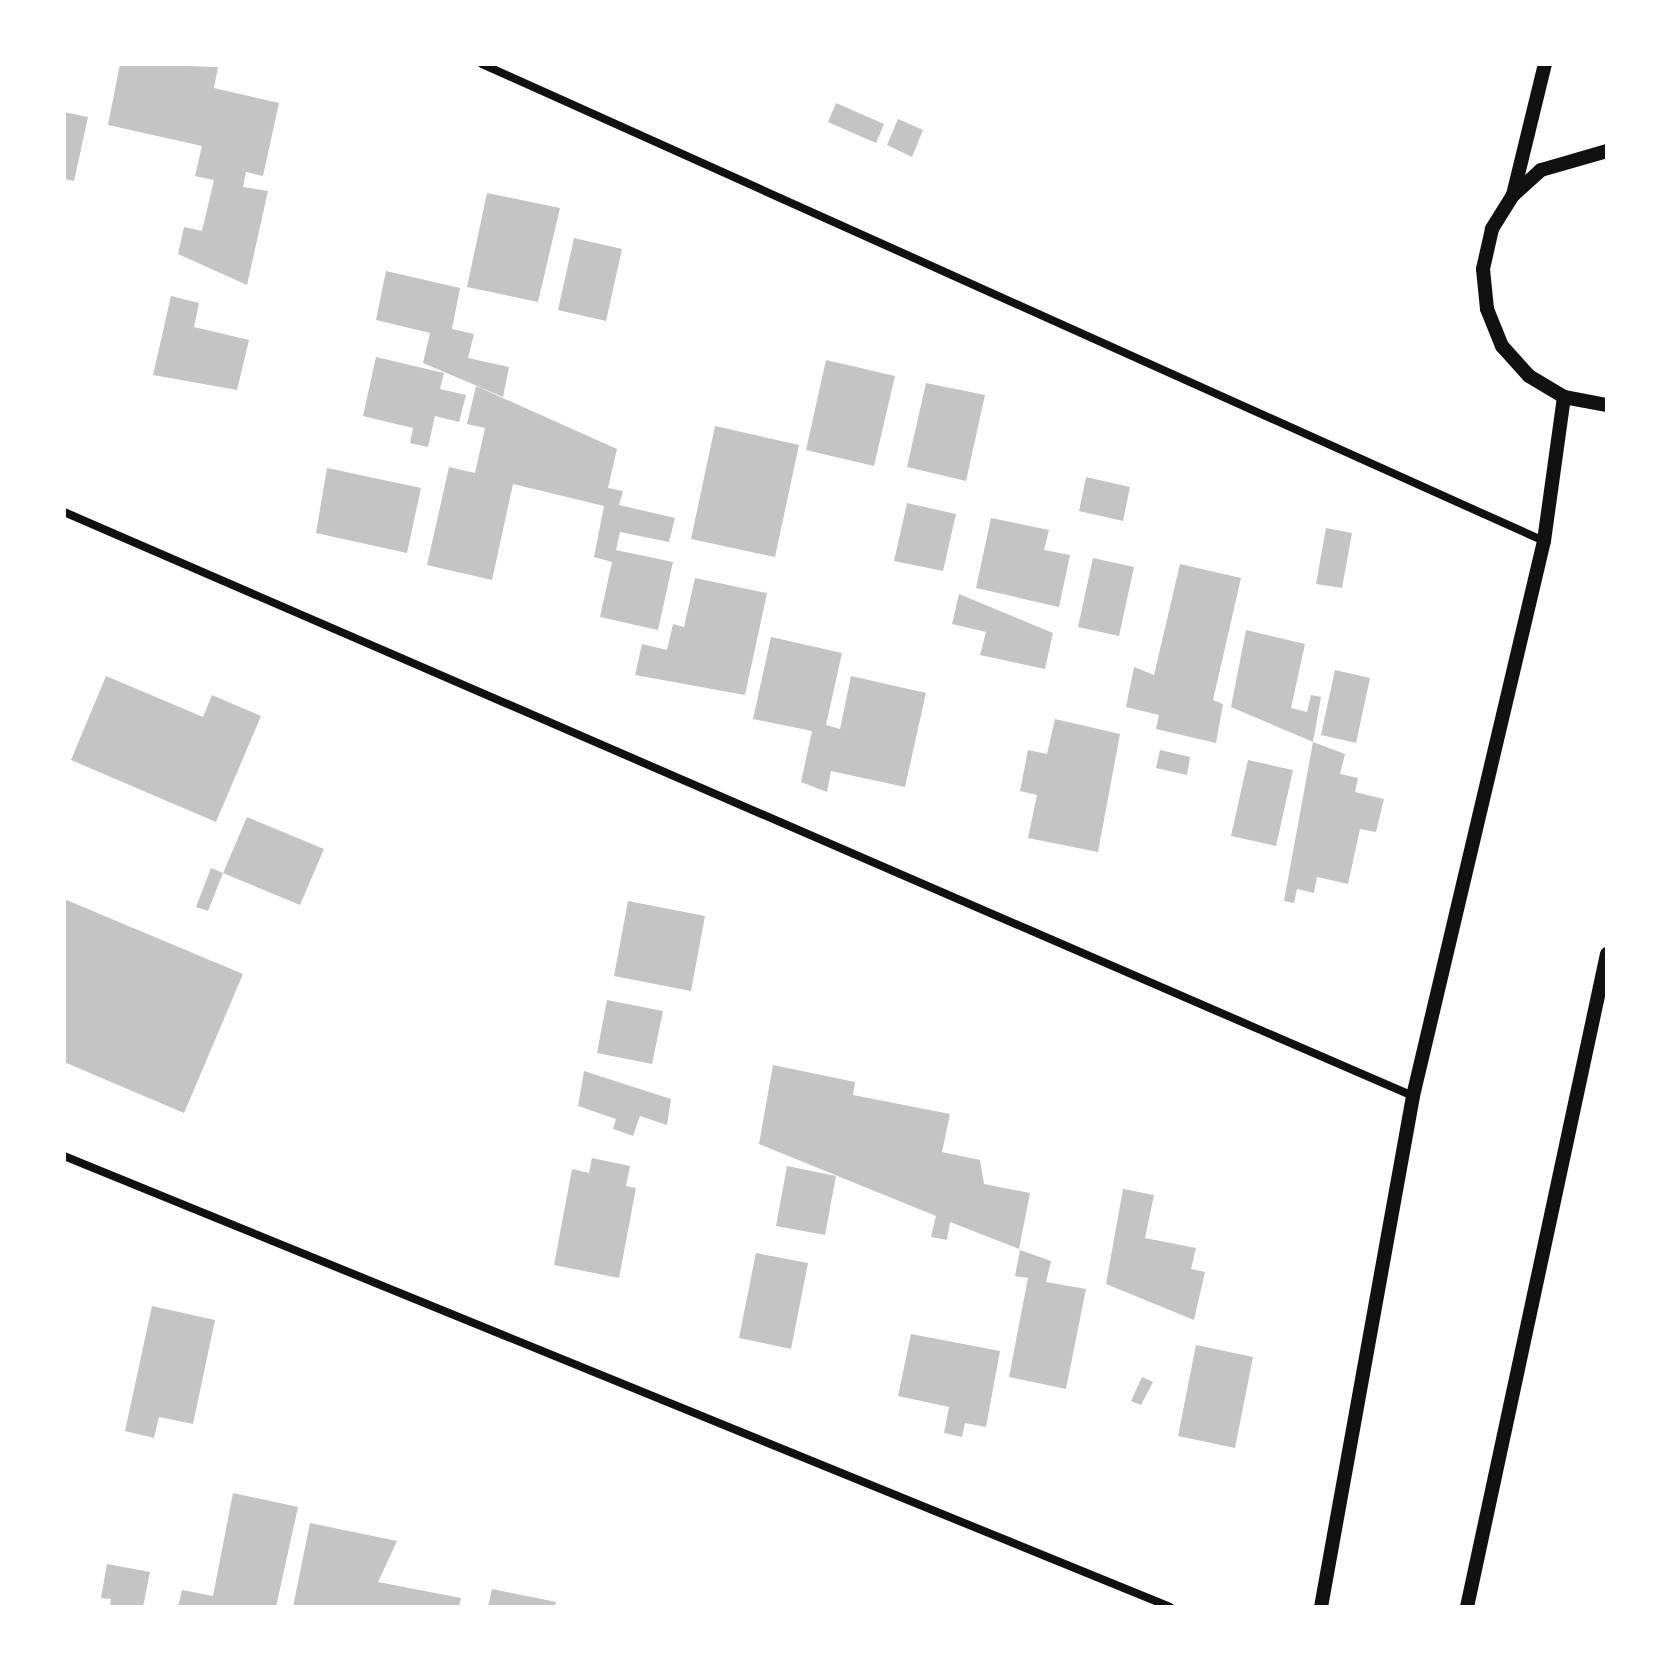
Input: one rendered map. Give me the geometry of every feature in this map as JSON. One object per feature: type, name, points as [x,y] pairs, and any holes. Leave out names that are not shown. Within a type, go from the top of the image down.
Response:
[{"type":"street","points":[[482,64],[1544,541]]},
{"type":"street","points":[[1513,195],[1545,64]]},
{"type":"street","points":[[1607,151],[1541,170],[1513,195],[1492,229],[1483,269],[1487,309],[1502,346],[1529,376],[1564,397],[1607,405]]},
{"type":"street","points":[[1321,1607],[1413,1096],[1544,541],[1564,397]]},
{"type":"street","points":[[64,512],[1413,1096]]},
{"type":"street","points":[[1467,1607],[1607,954]]},
{"type":"street","points":[[64,1156],[1170,1607]]},
{"type":"building","points":[[120,64],[218,67],[214,88],[279,103],[263,176],[246,172],[243,187],[268,191],[247,285],[178,254],[184,227],[202,231],[214,180],[195,176],[202,146],[108,125]]},
{"type":"building","points":[[836,103],[884,124],[876,143],[828,122]]},
{"type":"building","points":[[64,112],[88,117],[74,181],[64,179]]},
{"type":"building","points":[[898,119],[923,130],[912,157],[887,145]]},
{"type":"building","points":[[487,193],[560,208],[538,302],[467,287]]},
{"type":"building","points":[[574,238],[622,249],[606,321],[558,310]]},
{"type":"building","points":[[386,271],[460,288],[452,329],[474,334],[468,358],[509,367],[503,397],[423,363],[430,333],[376,320]]},
{"type":"building","points":[[171,296],[199,303],[194,327],[249,340],[237,390],[153,375]]},
{"type":"building","points":[[376,357],[444,373],[440,389],[466,395],[459,422],[435,416],[428,447],[410,443],[413,428],[363,416]]},
{"type":"building","points":[[826,360],[895,376],[874,466],[806,450]]},
{"type":"building","points":[[926,383],[985,395],[966,481],[907,467]]},
{"type":"building","points":[[476,386],[617,449],[608,488],[623,491],[619,505],[675,518],[669,542],[620,532],[616,550],[673,562],[658,630],[600,617],[612,562],[594,557],[604,506],[513,484],[492,580],[427,565],[449,467],[475,473],[485,428],[467,424]]},
{"type":"building","points":[[715,426],[799,445],[775,557],[691,539]]},
{"type":"building","points":[[327,468],[421,488],[407,553],[316,533]]},
{"type":"building","points":[[1086,477],[1130,487],[1123,521],[1079,511]]},
{"type":"building","points":[[907,503],[956,514],[943,571],[894,561]]},
{"type":"building","points":[[991,518],[1049,530],[1044,550],[1070,555],[1059,607],[976,588]]},
{"type":"building","points":[[1326,528],[1352,533],[1342,588],[1316,584]]},
{"type":"building","points":[[1093,558],[1134,567],[1119,636],[1078,627]]},
{"type":"building","points":[[1180,564],[1241,578],[1213,700],[1223,704],[1216,743],[1156,729],[1159,715],[1126,707],[1134,667],[1154,675]]},
{"type":"building","points":[[695,578],[767,593],[745,695],[635,675],[642,644],[667,650],[673,624],[684,627]]},
{"type":"building","points":[[959,594],[1053,633],[1045,669],[980,655],[986,632],[952,624]]},
{"type":"building","points":[[1246,630],[1305,644],[1291,708],[1307,712],[1311,695],[1321,697],[1313,742],[1231,707]]},
{"type":"building","points":[[771,637],[842,653],[826,725],[840,729],[851,676],[926,693],[905,787],[831,771],[827,792],[801,782],[812,731],[753,719]]},
{"type":"building","points":[[1335,670],[1370,678],[1356,743],[1321,735]]},
{"type":"building","points":[[106,676],[203,717],[212,695],[261,716],[216,822],[71,760]]},
{"type":"building","points":[[1055,719],[1120,734],[1098,852],[1028,838],[1037,795],[1020,791],[1028,750],[1047,754]]},
{"type":"building","points":[[1313,742],[1345,754],[1340,774],[1358,778],[1355,792],[1384,799],[1376,832],[1360,829],[1348,884],[1317,877],[1314,893],[1297,889],[1294,903],[1284,901]]},
{"type":"building","points":[[1160,750],[1190,757],[1187,775],[1156,768]]},
{"type":"building","points":[[1248,760],[1293,770],[1276,846],[1231,836]]},
{"type":"building","points":[[247,817],[324,849],[300,905],[223,873]]},
{"type":"building","points":[[211,868],[223,873],[208,911],[196,907]]},
{"type":"building","points":[[64,899],[243,974],[184,1113],[64,1062]]},
{"type":"building","points":[[628,901],[705,916],[691,991],[614,976]]},
{"type":"building","points":[[607,1000],[663,1011],[652,1064],[597,1053]]},
{"type":"building","points":[[773,1065],[855,1082],[853,1095],[950,1114],[942,1152],[980,1160],[984,1184],[1030,1193],[1019,1249],[950,1222],[947,1240],[931,1237],[936,1216],[759,1144]]},
{"type":"building","points":[[584,1071],[671,1099],[667,1125],[640,1116],[633,1136],[613,1129],[616,1119],[578,1106]]},
{"type":"building","points":[[592,1158],[630,1166],[626,1186],[636,1188],[619,1278],[554,1265],[572,1169],[589,1173]]},
{"type":"building","points":[[787,1166],[836,1176],[825,1235],[776,1226]]},
{"type":"building","points":[[1123,1189],[1154,1195],[1145,1238],[1196,1248],[1191,1269],[1205,1272],[1194,1320],[1106,1284]]},
{"type":"building","points":[[1020,1250],[1051,1261],[1046,1282],[1086,1289],[1066,1389],[1009,1377],[1028,1278],[1015,1276]]},
{"type":"building","points":[[756,1253],[808,1263],[791,1349],[739,1338]]},
{"type":"building","points":[[152,1306],[215,1320],[193,1424],[159,1417],[154,1438],[125,1431]]},
{"type":"building","points":[[911,1334],[1000,1351],[986,1427],[965,1423],[962,1437],[944,1433],[949,1407],[898,1396]]},
{"type":"building","points":[[1196,1345],[1253,1357],[1235,1448],[1178,1436]]},
{"type":"building","points":[[1142,1377],[1153,1382],[1141,1405],[1131,1401]]},
{"type":"building","points":[[233,1493],[298,1507],[276,1607],[178,1607],[182,1590],[213,1596]]},
{"type":"building","points":[[310,1523],[397,1541],[378,1582],[461,1598],[459,1607],[293,1607]]},
{"type":"building","points":[[107,1564],[150,1572],[143,1607],[110,1607],[111,1599],[101,1598]]},
{"type":"building","points":[[492,1589],[556,1602],[555,1607],[488,1607]]}]
